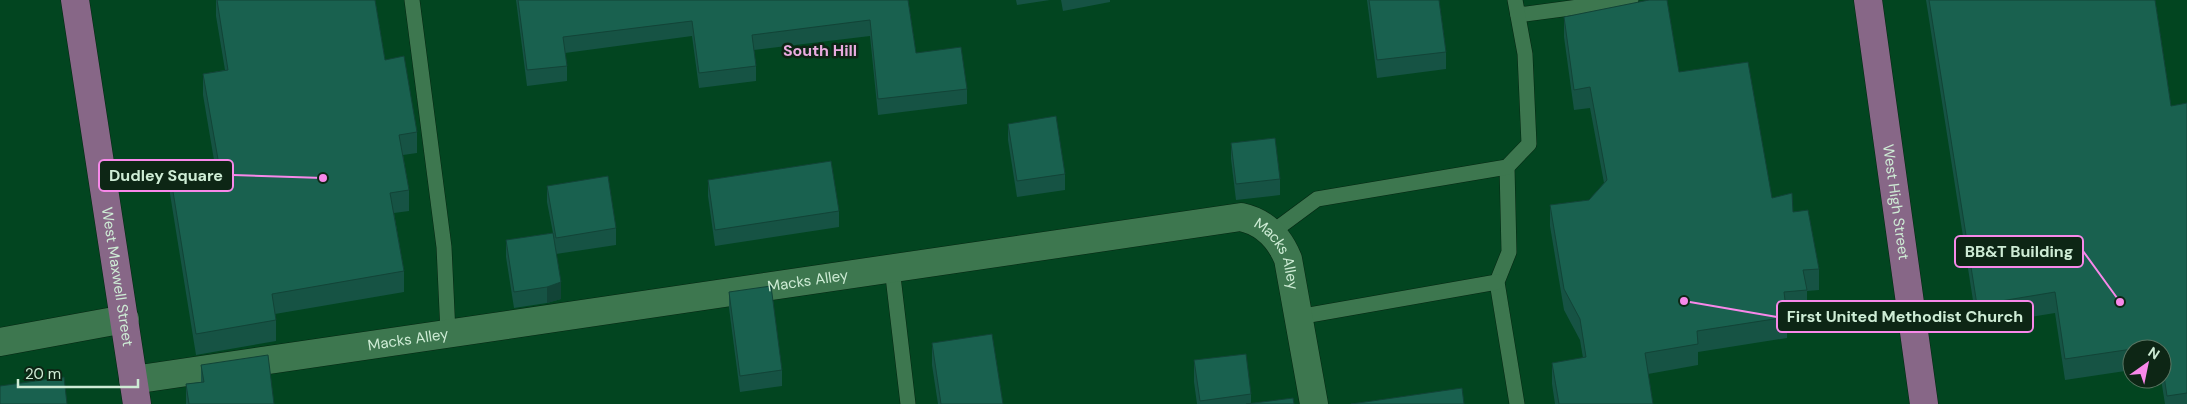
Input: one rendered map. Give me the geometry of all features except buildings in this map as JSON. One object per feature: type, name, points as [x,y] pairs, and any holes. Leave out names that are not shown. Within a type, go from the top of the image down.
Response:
[{"type":"main road","name":"West Maxwell Street","points":[[75,0],[135,392]]},
{"type":"main road","name":"West High Street","points":[[1868,0],[1924,404]]},
{"type":"street","name":"Macks Alley","points":[[135,392],[448,333],[1241,217],[1253,219],[1271,233],[1282,244],[1288,258],[1314,404]]},
{"type":"street","points":[[0,342],[125,319]]},
{"type":"lane","points":[[412,0],[444,247],[448,333]]},
{"type":"lane","points":[[1271,233],[1317,199],[1507,167],[1529,144],[1525,54],[1516,7],[1629,0]]},
{"type":"lane","points":[[1507,167],[1509,252],[1497,282],[1517,404]]},
{"type":"lane","points":[[892,268],[908,404]]},
{"type":"lane","points":[[1298,317],[1497,282]]},
{"type":"place","name":"Dudley Square","points":[[323,178]]},
{"type":"place","name":"First United Methodist Church","points":[[1684,301]]},
{"type":"place","name":"BB&T Building","points":[[2120,302]]},
{"type":"district","name":"South Hill","points":[[820,50]]}]
